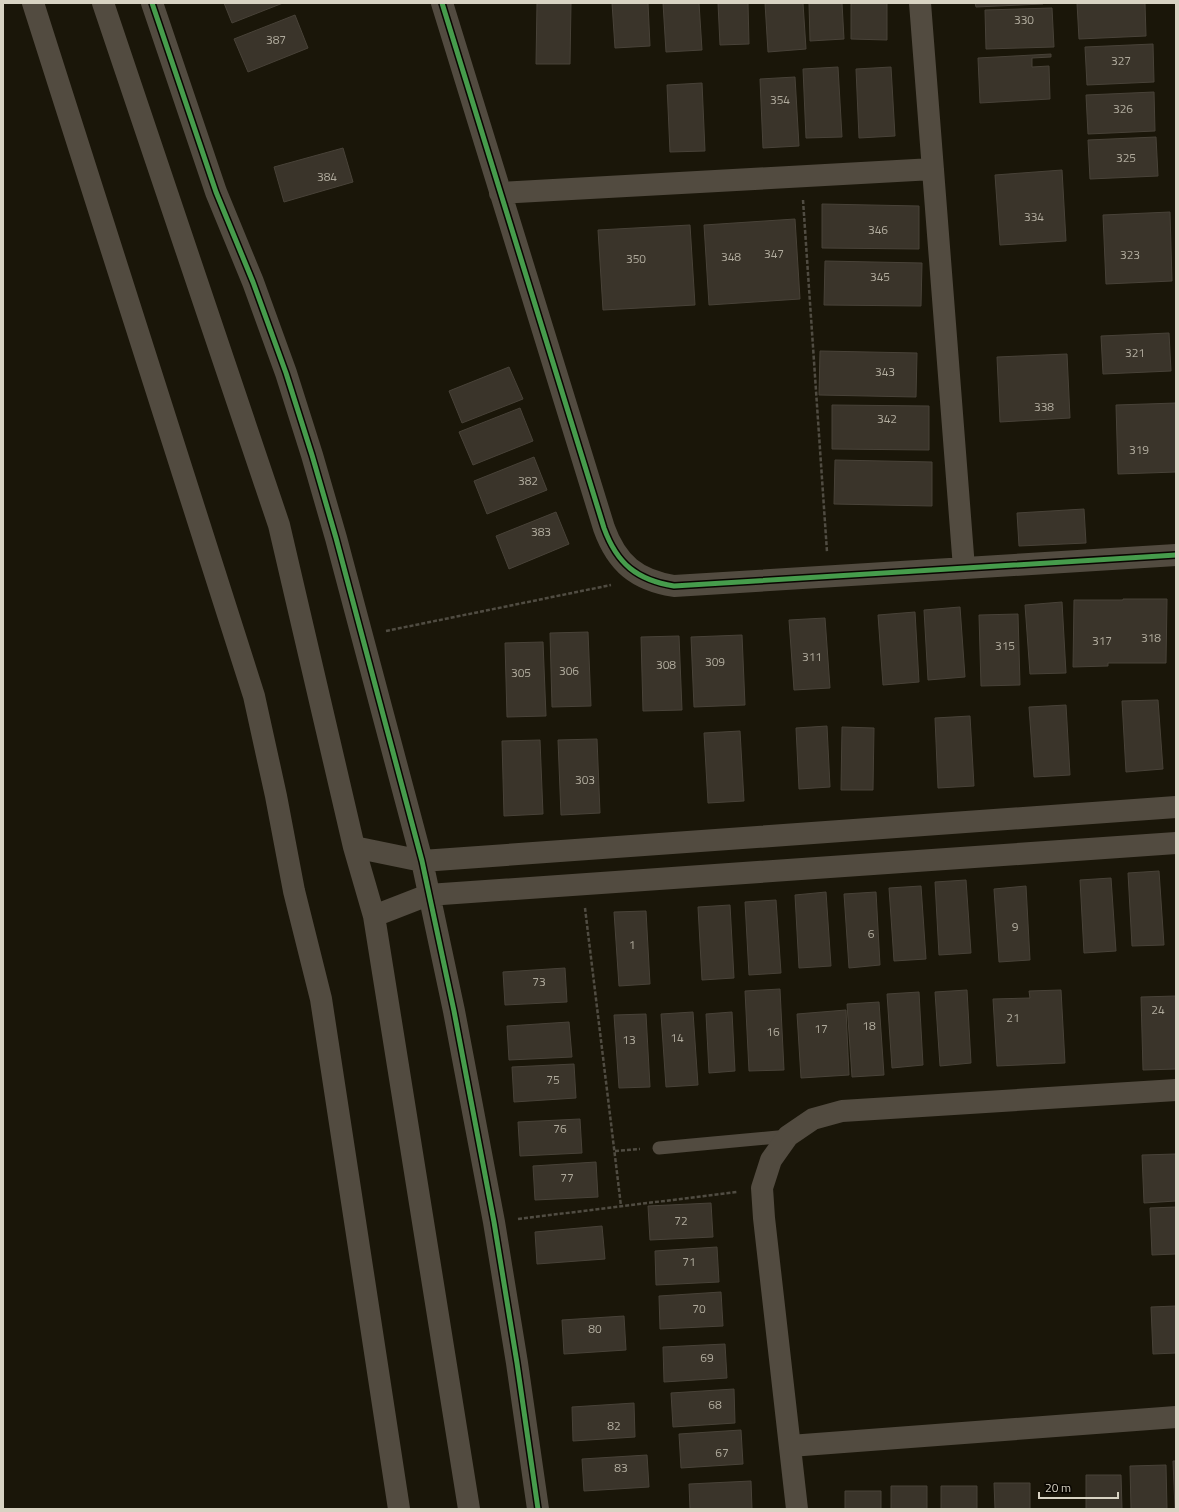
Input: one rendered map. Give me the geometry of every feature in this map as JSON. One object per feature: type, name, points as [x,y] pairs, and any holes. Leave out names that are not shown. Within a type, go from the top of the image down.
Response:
[{"type":"street","points":[[33,3],[254,696],[276,796],[294,891],[321,998],[399,1509]]},
{"type":"street","points":[[103,3],[279,525],[354,847],[374,916],[469,1509]]},
{"type":"street","points":[[152,3],[216,192],[253,282],[288,380],[326,500],[422,861],[461,1050],[494,1222],[517,1363],[538,1509]]},
{"type":"street","points":[[442,3],[610,544],[619,558],[631,570],[644,578],[659,584],[674,586],[1176,555]]},
{"type":"street","points":[[920,3],[964,568]]},
{"type":"street","points":[[500,193],[933,169]]},
{"type":"street","points":[[354,847],[422,861],[1176,807]]},
{"type":"street","points":[[374,916],[428,894],[1176,843]]},
{"type":"street","points":[[797,1509],[764,1218],[762,1188],[771,1160],[788,1136],[813,1119],[842,1111],[1176,1090]]},
{"type":"street","points":[[790,1446],[1176,1417]]},
{"type":"lane","points":[[659,1148],[788,1136]]},
{"type":"path","points":[[801,176],[829,576]]},
{"type":"path","points":[[362,636],[644,578]]},
{"type":"path","points":[[582,884],[621,1206]]},
{"type":"path","points":[[615,1151],[659,1148]]},
{"type":"path","points":[[494,1222],[762,1188]]},
{"type":"building","points":[[224,3],[283,3],[232,23]]},
{"type":"building","points":[[537,3],[571,3],[570,64],[536,64]]},
{"type":"building","points":[[612,3],[648,3],[650,46],[615,48]]},
{"type":"building","points":[[663,3],[699,3],[702,50],[666,52]]},
{"type":"building","points":[[718,3],[748,3],[749,44],[720,45]]},
{"type":"building","points":[[765,3],[803,3],[806,49],[768,52]]},
{"type":"building","points":[[809,3],[842,3],[844,39],[810,41]]},
{"type":"building","points":[[851,3],[887,3],[887,40],[851,39]]},
{"type":"building","points":[[975,3],[1043,3],[1043,4],[976,7]]},
{"type":"building","points":[[1077,3],[1145,3],[1146,36],[1079,39]]},
{"type":"building","points":[[1052,8],[1054,47],[986,49],[985,10]]},
{"type":"building","points":[[295,15],[308,48],[248,72],[234,39]]},
{"type":"building","points":[[1153,44],[1154,82],[1087,85],[1085,47]]},
{"type":"building","points":[[1051,54],[1051,57],[1032,58],[1032,67],[1049,66],[1050,99],[980,103],[978,58]]},
{"type":"building","points":[[838,67],[842,137],[806,138],[803,69]]},
{"type":"building","points":[[891,67],[895,136],[859,138],[856,69]]},
{"type":"building","points":[[795,77],[799,146],[763,148],[760,79]]},
{"type":"building","points":[[702,83],[705,151],[670,152],[667,85]]},
{"type":"building","points":[[1154,92],[1155,131],[1088,134],[1086,95]]},
{"type":"building","points":[[1156,137],[1158,176],[1090,179],[1088,140]]},
{"type":"building","points":[[343,148],[353,182],[284,202],[274,167]]},
{"type":"building","points":[[1062,170],[1066,241],[1000,245],[995,175]]},
{"type":"building","points":[[822,204],[919,206],[919,249],[822,248]]},
{"type":"building","points":[[1170,212],[1172,281],[1106,284],[1103,215]]},
{"type":"building","points":[[795,219],[800,299],[709,305],[704,225]]},
{"type":"building","points":[[690,225],[695,305],[603,310],[598,230]]},
{"type":"building","points":[[825,261],[922,263],[921,306],[824,305]]},
{"type":"building","points":[[1169,333],[1171,371],[1103,374],[1101,336]]},
{"type":"building","points":[[820,351],[917,353],[916,397],[819,395]]},
{"type":"building","points":[[1067,354],[1070,418],[1000,422],[997,357]]},
{"type":"building","points":[[509,367],[523,399],[462,423],[449,391]]},
{"type":"building","points":[[1176,403],[1176,472],[1118,474],[1116,405]]},
{"type":"building","points":[[832,405],[929,406],[929,450],[832,449]]},
{"type":"building","points":[[520,408],[533,441],[473,465],[459,432]]},
{"type":"building","points":[[534,457],[547,490],[487,514],[474,481]]},
{"type":"building","points":[[835,460],[932,462],[932,506],[834,504]]},
{"type":"building","points":[[1084,509],[1086,543],[1019,546],[1017,513]]},
{"type":"building","points":[[556,512],[569,544],[509,569],[496,536]]},
{"type":"building","points":[[1167,599],[1166,663],[1108,663],[1108,666],[1073,667],[1074,600]]},
{"type":"building","points":[[1062,602],[1066,673],[1030,674],[1025,605]]},
{"type":"building","points":[[960,607],[965,677],[928,680],[924,610]]},
{"type":"building","points":[[915,612],[919,682],[883,685],[878,615]]},
{"type":"building","points":[[1018,614],[1020,685],[981,686],[979,615]]},
{"type":"building","points":[[825,618],[830,688],[794,690],[789,620]]},
{"type":"building","points":[[588,632],[591,706],[552,707],[550,633]]},
{"type":"building","points":[[742,635],[745,705],[694,707],[691,637]]},
{"type":"building","points":[[679,636],[682,710],[643,711],[641,637]]},
{"type":"building","points":[[543,642],[546,716],[507,717],[505,643]]},
{"type":"building","points":[[1158,700],[1163,769],[1126,772],[1122,701]]},
{"type":"building","points":[[1066,705],[1070,775],[1034,777],[1029,707]]},
{"type":"building","points":[[970,716],[974,786],[938,788],[935,718]]},
{"type":"building","points":[[827,726],[830,787],[799,789],[796,728]]},
{"type":"building","points":[[842,727],[874,728],[873,790],[841,790]]},
{"type":"building","points":[[740,731],[744,801],[708,803],[704,733]]},
{"type":"building","points":[[597,739],[600,813],[561,815],[558,740]]},
{"type":"building","points":[[540,740],[543,814],[504,816],[502,741]]},
{"type":"building","points":[[1159,871],[1164,945],[1132,946],[1128,873]]},
{"type":"building","points":[[1111,878],[1116,951],[1084,953],[1080,880]]},
{"type":"building","points":[[966,880],[971,953],[939,955],[935,882]]},
{"type":"building","points":[[921,886],[926,959],[894,961],[889,888]]},
{"type":"building","points":[[1026,886],[1030,960],[999,962],[994,889]]},
{"type":"building","points":[[826,892],[831,966],[799,968],[795,895]]},
{"type":"building","points":[[876,892],[880,965],[849,968],[844,894]]},
{"type":"building","points":[[776,900],[781,973],[749,975],[745,902]]},
{"type":"building","points":[[730,905],[734,978],[702,980],[698,907]]},
{"type":"building","points":[[646,911],[650,984],[619,986],[614,912]]},
{"type":"building","points":[[565,968],[567,1002],[505,1005],[503,972]]},
{"type":"building","points":[[780,989],[784,1070],[749,1071],[745,991]]},
{"type":"building","points":[[967,990],[971,1063],[940,1066],[935,992]]},
{"type":"building","points":[[1061,990],[1065,1063],[997,1066],[993,999],[1030,998],[1029,991]]},
{"type":"building","points":[[919,992],[923,1065],[892,1068],[887,994]]},
{"type":"building","points":[[1176,996],[1176,1069],[1143,1070],[1141,997]]},
{"type":"building","points":[[879,1002],[884,1075],[852,1077],[847,1004]]},
{"type":"building","points":[[846,1010],[849,1075],[801,1078],[797,1014]]},
{"type":"building","points":[[693,1012],[698,1085],[666,1087],[661,1014]]},
{"type":"building","points":[[732,1012],[735,1071],[709,1073],[706,1014]]},
{"type":"building","points":[[646,1014],[650,1087],[619,1088],[614,1015]]},
{"type":"building","points":[[569,1022],[572,1057],[509,1060],[507,1026]]},
{"type":"building","points":[[574,1064],[576,1098],[514,1102],[512,1067]]},
{"type":"building","points":[[580,1119],[582,1153],[520,1156],[518,1122]]},
{"type":"building","points":[[1176,1154],[1176,1201],[1144,1203],[1142,1155]]},
{"type":"building","points":[[596,1162],[598,1197],[535,1200],[533,1166]]},
{"type":"building","points":[[711,1203],[713,1237],[650,1240],[648,1206]]},
{"type":"building","points":[[1176,1207],[1176,1254],[1152,1255],[1150,1208]]},
{"type":"building","points":[[602,1226],[605,1259],[537,1264],[535,1232]]},
{"type":"building","points":[[717,1247],[719,1282],[656,1285],[655,1251]]},
{"type":"building","points":[[721,1292],[723,1326],[660,1329],[659,1296]]},
{"type":"building","points":[[1176,1306],[1176,1353],[1153,1354],[1151,1307]]},
{"type":"building","points":[[624,1316],[626,1350],[564,1354],[562,1320]]},
{"type":"building","points":[[725,1344],[727,1378],[664,1382],[663,1347]]},
{"type":"building","points":[[734,1389],[735,1423],[673,1427],[671,1393]]},
{"type":"building","points":[[634,1403],[635,1437],[573,1441],[572,1407]]},
{"type":"building","points":[[741,1430],[743,1464],[681,1468],[679,1434]]},
{"type":"building","points":[[647,1455],[649,1487],[584,1491],[582,1459]]},
{"type":"building","points":[[1173,1461],[1176,1461],[1176,1509],[1175,1509]]},
{"type":"building","points":[[1166,1465],[1167,1509],[1131,1509],[1130,1466]]},
{"type":"building","points":[[1086,1475],[1121,1475],[1122,1509],[1086,1509]]},
{"type":"building","points":[[751,1481],[752,1509],[690,1509],[689,1484]]},
{"type":"building","points":[[994,1483],[1030,1483],[1030,1509],[995,1509]]},
{"type":"building","points":[[891,1486],[927,1486],[927,1509],[891,1509]]},
{"type":"building","points":[[941,1486],[977,1486],[977,1509],[941,1509]]},
{"type":"building","points":[[845,1491],[881,1491],[881,1509],[845,1509]]},
{"type":"cycle path","points":[[152,3],[216,192],[253,282],[286,373],[312,455],[336,538],[422,861],[454,1011],[494,1222],[517,1363],[538,1509]]},
{"type":"cycle path","points":[[442,3],[604,528],[609,541],[622,561],[639,575],[674,586],[1176,555]]}]
